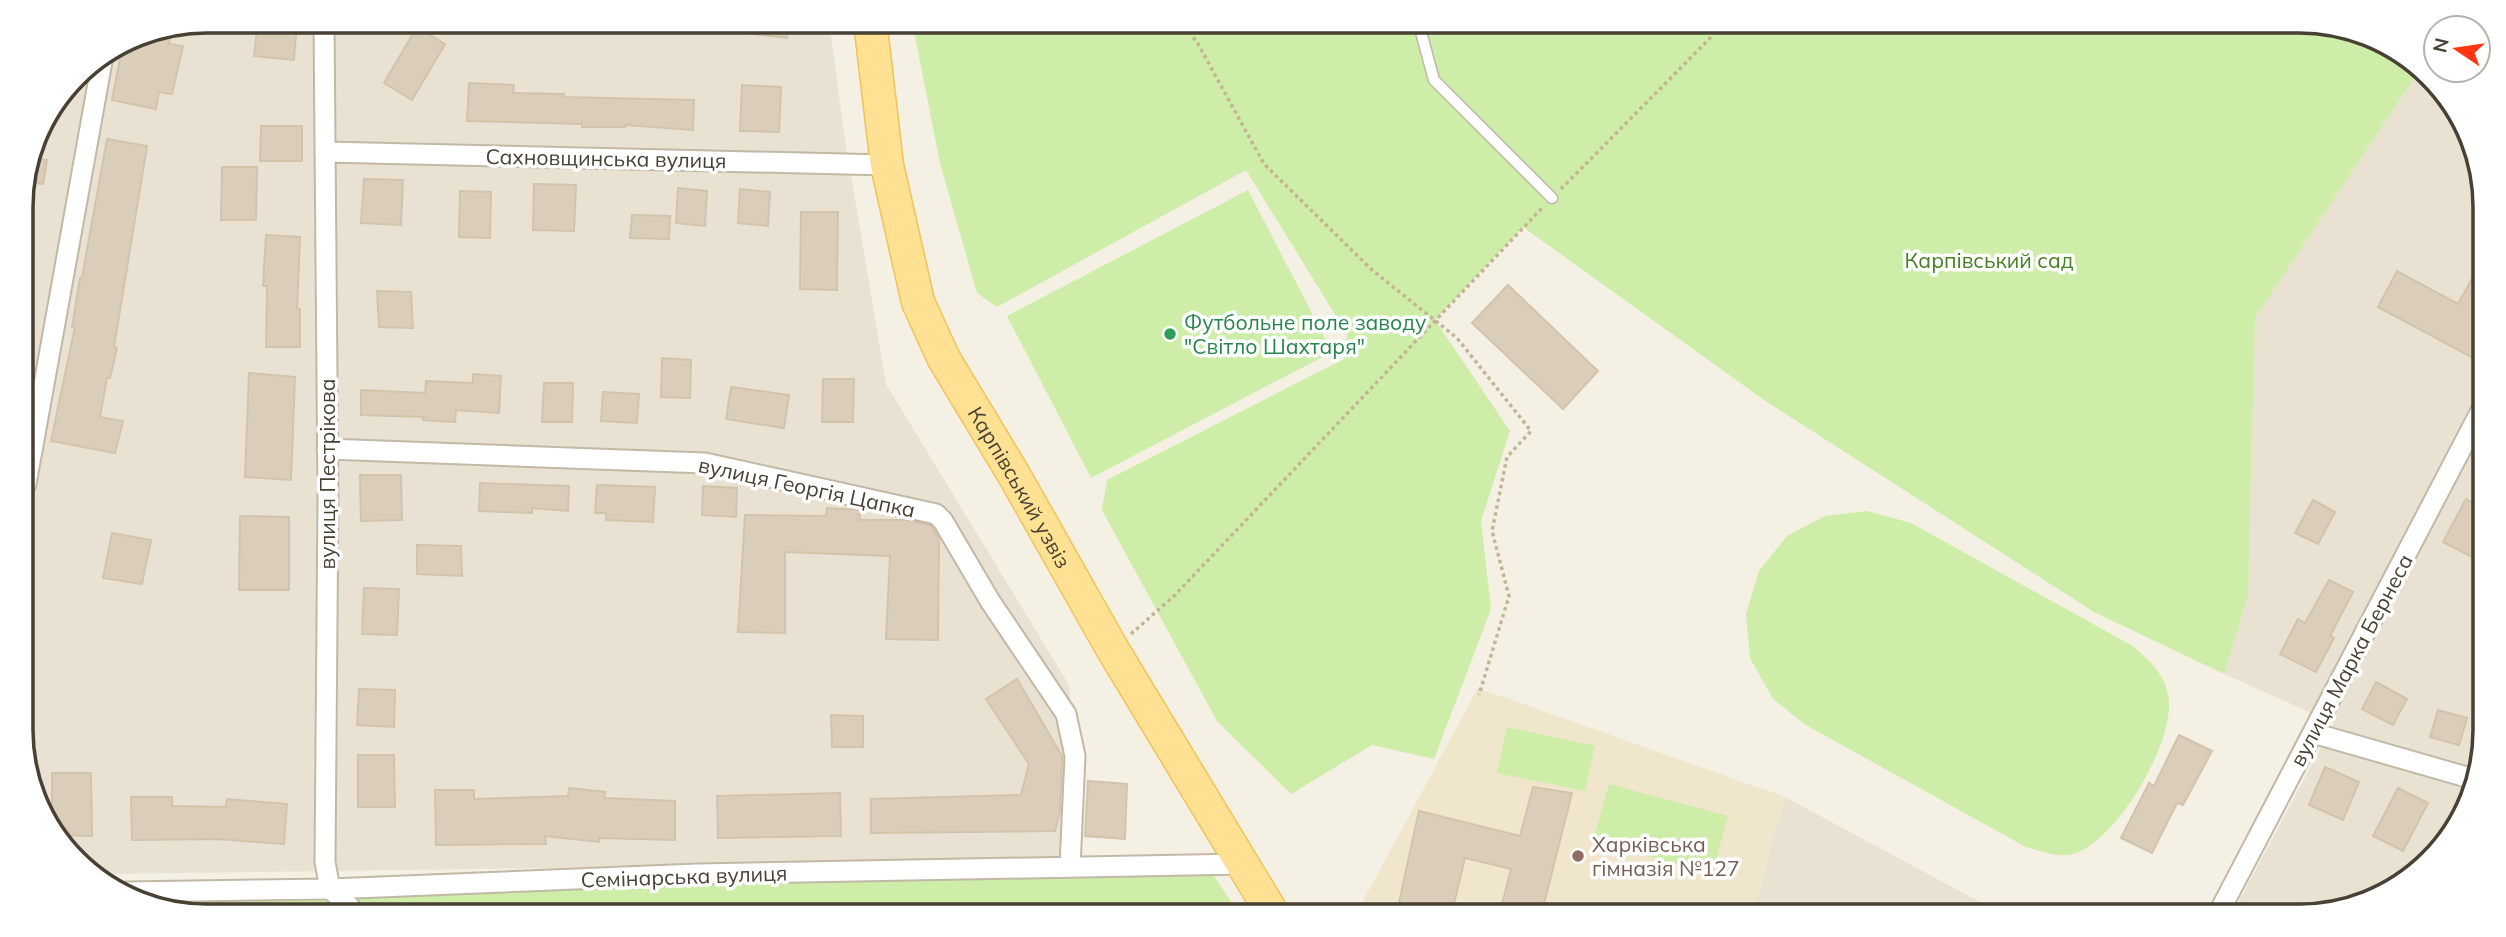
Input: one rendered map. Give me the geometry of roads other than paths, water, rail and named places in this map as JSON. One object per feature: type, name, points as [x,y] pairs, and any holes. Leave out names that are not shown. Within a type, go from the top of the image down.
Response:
[{"type":"main road","name":"Карпівський узвіз","points":[[871,33],[887,164],[918,302],[944,359],[1014,475],[1112,650],[1266,903]]},
{"type":"street","name":"вулиця Пестрікова","points":[[324,33],[327,449],[325,862],[330,889]]},
{"type":"street","points":[[34,445],[101,69]]},
{"type":"street","name":"Сахновщинська вулиця","points":[[325,152],[887,164]]},
{"type":"street","name":"вулиця Марка Бернеса","points":[[2224,903],[2473,426]]},
{"type":"street","name":"вулиця Георгія Цапка","points":[[327,449],[705,463],[936,514],[943,521],[990,601],[1066,714],[1075,756],[1070,867]]},
{"type":"street","points":[[2313,733],[2466,777]]},
{"type":"street","name":"Семінарська вулиця","points":[[143,892],[330,889],[697,874],[1242,864]]},
{"type":"street","points":[[330,889],[347,904]]},
{"type":"lane","points":[[1421,33],[1434,80],[1552,198]]},
{"type":"place","name":"Футбольне поле заводу \"Світло Шахтаря\"","points":[[1170,334]]},
{"type":"place","name":"Харківська гімназія №127","points":[[1578,856]]},
{"type":"park label","name":"Карпівський сад","points":[[1989,260]]}]
